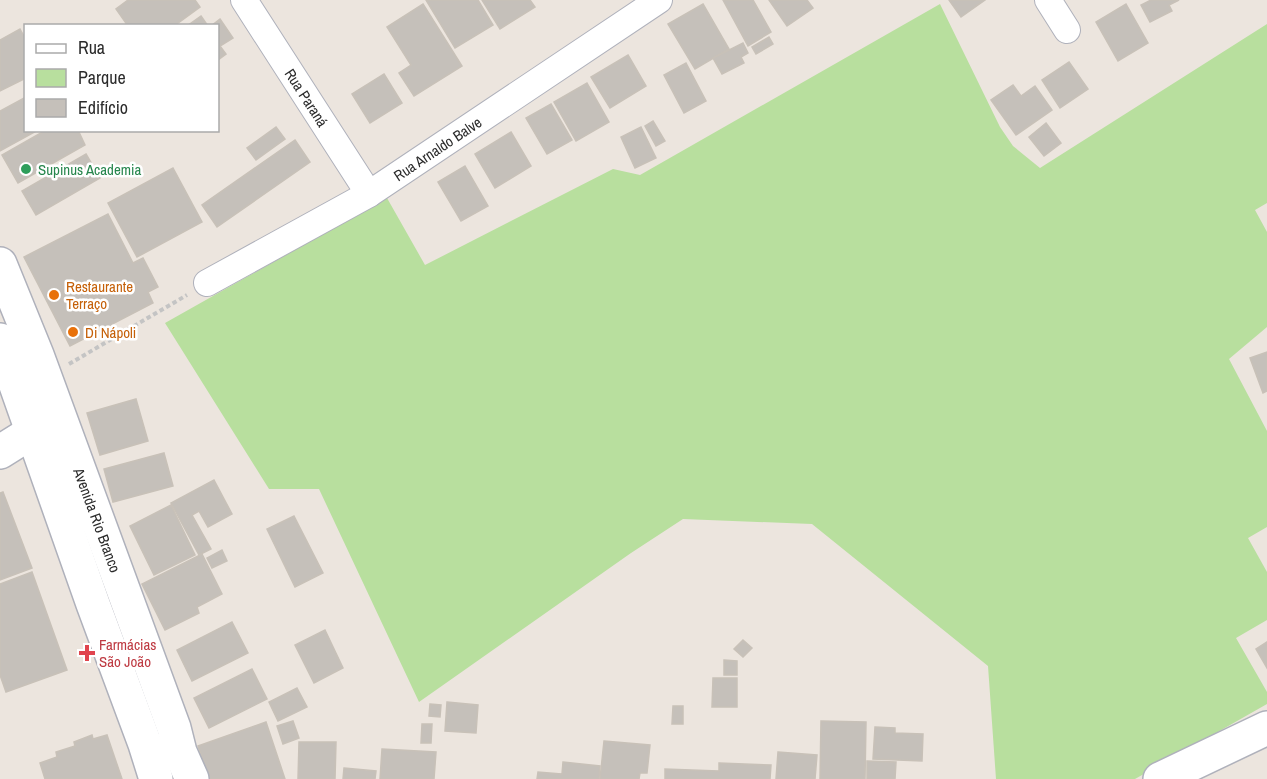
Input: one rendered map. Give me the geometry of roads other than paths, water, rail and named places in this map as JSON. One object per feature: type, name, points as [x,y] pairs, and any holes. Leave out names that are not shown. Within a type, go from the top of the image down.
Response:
[{"type":"main road","name":"Avenida Rio Branco","points":[[0,264],[46,378],[46,424],[93,604],[156,779]]},
{"type":"main road","name":"Avenida Rio Branco","points":[[0,340],[46,424],[174,728],[180,752],[192,779]]},
{"type":"main road","points":[[0,452],[46,424]]},
{"type":"main road","points":[[1162,778],[1267,728]]},
{"type":"street","name":"Rua Paraná","points":[[244,0],[369,194]]},
{"type":"street","name":"Rua Arnaldo Balve","points":[[207,283],[369,194],[659,0]]},
{"type":"street","points":[[1048,0],[1067,30]]},
{"type":"place","name":"Supinus Academia","points":[[26,169]]},
{"type":"place","name":"Restaurante Terraço","points":[[54,295]]},
{"type":"place","name":"Di Nápoli","points":[[73,332]]},
{"type":"place","name":"Farmácias São João","points":[[87,653]]}]
